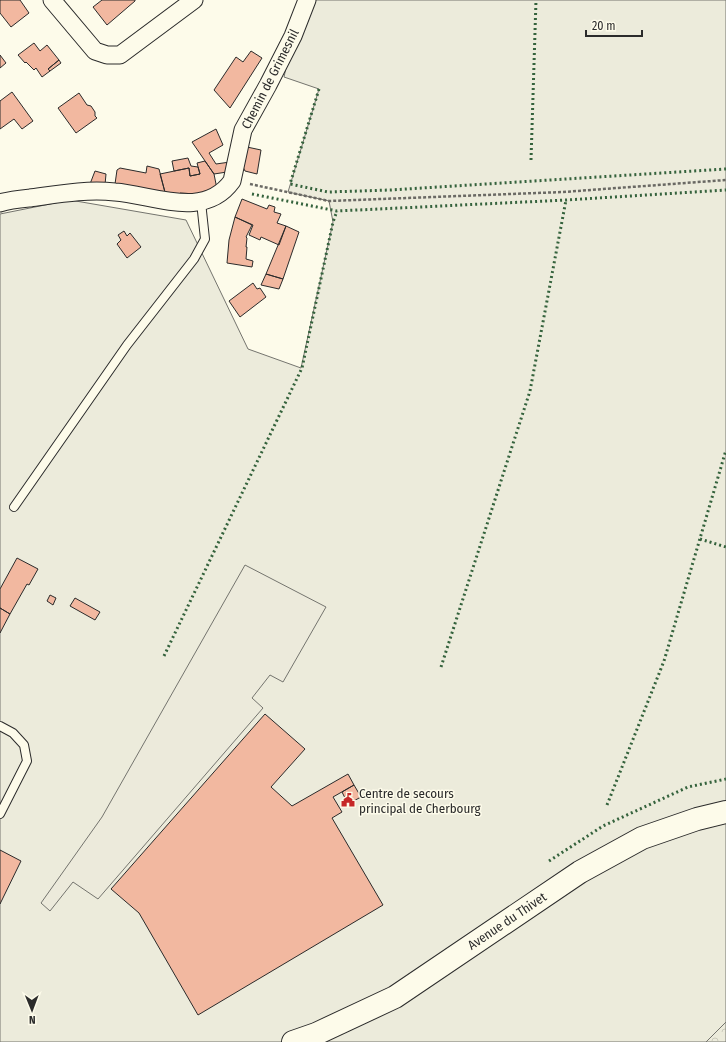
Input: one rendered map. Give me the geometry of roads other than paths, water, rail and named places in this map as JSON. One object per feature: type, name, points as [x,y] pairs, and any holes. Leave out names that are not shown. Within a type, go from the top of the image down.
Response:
[{"type":"main road","name":"Avenue du Thivet","points":[[293,1042],[316,1034],[395,997],[580,872],[642,838],[697,818],[726,812]]},
{"type":"street","points":[[52,0],[95,51],[107,55],[120,55],[194,0]]},
{"type":"street","name":"Chemin de Grimesnil","points":[[200,202],[218,195],[227,188],[232,181],[243,130],[293,36],[307,0]]},
{"type":"street","points":[[0,203],[77,191],[116,192],[182,203],[200,202]]},
{"type":"lane","points":[[14,507],[127,345],[194,258],[205,239],[200,202]]},
{"type":"lane","points":[[0,726],[13,733],[24,745],[27,760],[0,814]]},
{"type":"place","name":"Centre de secours principal de Cherbourg","points":[[348,800]]}]
